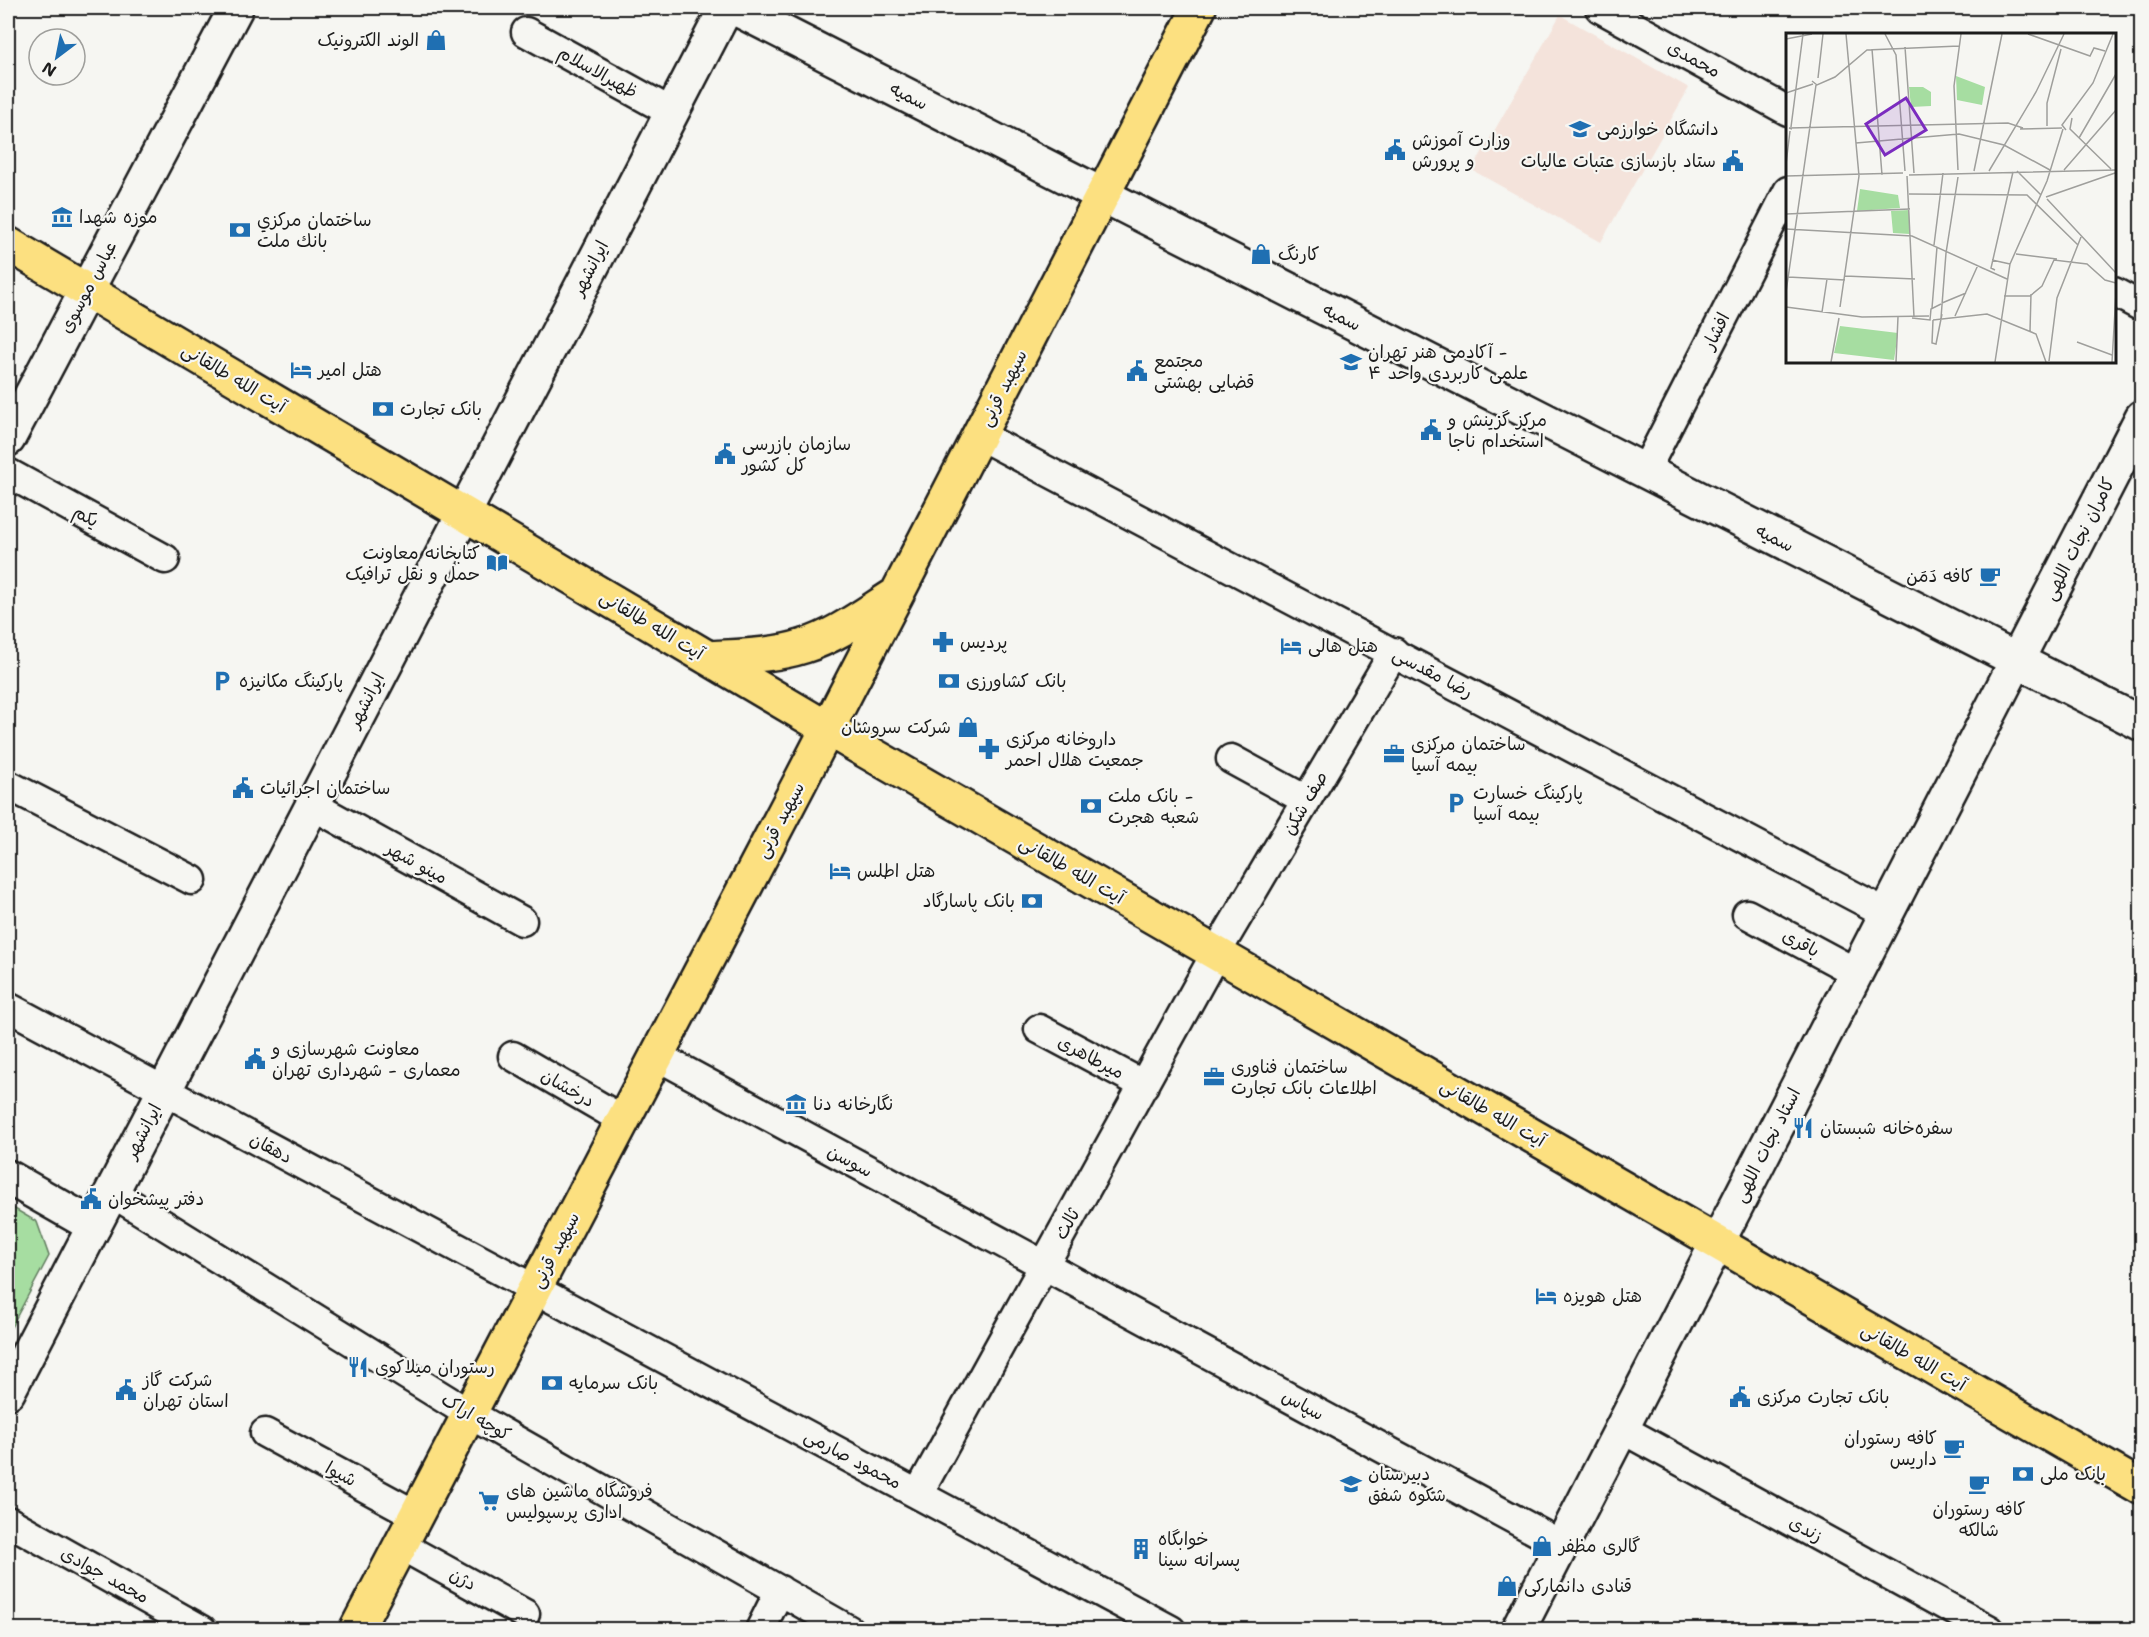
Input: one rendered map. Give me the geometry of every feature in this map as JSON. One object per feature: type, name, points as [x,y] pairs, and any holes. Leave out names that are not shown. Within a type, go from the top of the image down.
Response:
[{"type":"main road","name":"عباس موسوی","points":[[8,439],[236,8]]},
{"type":"main road","name":"ایرانشهر","points":[[8,1392],[726,8]]},
{"type":"main road","name":"سمیه","points":[[735,8],[2142,724]]},
{"type":"main road","name":"سپهبد قرنی","points":[[356,1629],[657,1056],[1199,8]]},
{"type":"main road","name":"آیت الله طالقانی","points":[[8,244],[827,729],[2142,1488]]},
{"type":"main road","name":"کامران نجات اللهی","points":[[2016,660],[2142,417]]},
{"type":"main road","points":[[708,658],[777,652],[804,646],[823,639],[897,594]]},
{"type":"main road","name":"استاد نجات اللهی","points":[[1528,1626],[1562,1545],[2016,660]]},
{"type":"main road","points":[[8,1177],[94,1226]]},
{"type":"street","name":"محمدی","points":[[1600,8],[1786,110]]},
{"type":"street","name":"ظهیرالاسلام","points":[[526,32],[671,112]]},
{"type":"street","name":"افشار","points":[[1645,471],[1786,195]]},
{"type":"street","points":[[2116,293],[2142,307]]},
{"type":"street","name":"رضا مقدسی","points":[[979,435],[1886,913]]},
{"type":"street","name":"یکم","points":[[8,472],[165,560]]},
{"type":"street","name":"صف شکن","points":[[1216,953],[1394,652]]},
{"type":"street","points":[[1231,759],[1306,800]]},
{"type":"street","points":[[8,785],[192,880]]},
{"type":"street","name":"مینو شهر","points":[[312,805],[522,921]]},
{"type":"street","name":"باقری","points":[[1747,914],[1855,972]]},
{"type":"street","name":"ثالث","points":[[918,1494],[1216,953]]},
{"type":"street","name":"دهقان","points":[[8,1007],[535,1289]]},
{"type":"street","name":"میرطاهری","points":[[1039,1029],[1144,1085]]},
{"type":"street","name":"درخشان","points":[[513,1056],[623,1120]]},
{"type":"street","name":"سوسن","points":[[657,1056],[1044,1265]]},
{"type":"street","name":"کوچه اراک","points":[[111,1192],[468,1413],[849,1629]]},
{"type":"street","name":"سپاس","points":[[1044,1265],[1562,1545]]},
{"type":"street","name":"محمود صارمی","points":[[535,1289],[1171,1629]]},
{"type":"street","name":"زندی","points":[[1622,1429],[1990,1629]]},
{"type":"street","name":"شیوا","points":[[265,1433],[416,1515]]},
{"type":"street","name":"محمد جوادی","points":[[8,1521],[202,1629]]},
{"type":"street","name":"دژن","points":[[400,1545],[525,1614]]},
{"type":"street","points":[[760,1629],[780,1590]]},
{"type":"shaded area","name":"دانشگاه خوارزمی","points":[[1560,15],[1689,88],[1601,242],[1472,170]]},
{"type":"green space","points":[[8,1205],[37,1222],[49,1256],[8,1333]]},
{"type":"place","name":"الوند الکترونیک","points":[[436,40]]},
{"type":"place","name":"دانشگاه خوارزمی","points":[[1580,129]]},
{"type":"place","name":"وزارت آموزش و پرورش","points":[[1395,150]]},
{"type":"place","name":"ستاد بازسازی عتبات عالیات","points":[[1733,161]]},
{"type":"place","name":"موزه شهدا","points":[[62,217]]},
{"type":"place","name":"ساختمان مركزي بانك ملت","points":[[240,230]]},
{"type":"place","name":"کارنگ","points":[[1261,254]]},
{"type":"place","name":"آکادمی هنر تهران - علمی کاربردی واحد ۴","points":[[1351,362]]},
{"type":"place","name":"هتل امیر","points":[[301,370]]},
{"type":"place","name":"مجتمع قضایی بهشتی","points":[[1137,371]]},
{"type":"place","name":"بانک تجارت","points":[[383,409]]},
{"type":"place","name":"مرکز گزینش و استخدام ناجا","points":[[1431,430]]},
{"type":"place","name":"سازمان بازرسی کل کشور","points":[[725,454]]},
{"type":"place","name":"کتابخانه معاونت حمل و نقل ترافیک","points":[[497,563]]},
{"type":"place","name":"کافه دَمَن","points":[[1990,576]]},
{"type":"place","name":"پردیس","points":[[943,642]]},
{"type":"place","name":"هتل هالی","points":[[1291,646]]},
{"type":"place","name":"پارکینگ مکانیزه","points":[[222,681]]},
{"type":"place","name":"بانک کشاورزی","points":[[949,681]]},
{"type":"place","name":"شرکت سروشان","points":[[968,727]]},
{"type":"place","name":"داروخانه مرکزی جمعیت هلال احمر","points":[[989,749]]},
{"type":"place","name":"ساختمان مرکزی بیمه آسیا","points":[[1394,754]]},
{"type":"place","name":"ساختمان اجرائیات","points":[[243,788]]},
{"type":"place","name":"پارکینگ خسارت بیمه آسیا","points":[[1456,803]]},
{"type":"place","name":"بانک ملت - شعبه هجرت","points":[[1091,806]]},
{"type":"place","name":"هتل اطلس","points":[[840,871]]},
{"type":"place","name":"بانک پاسارگاد","points":[[1032,901]]},
{"type":"place","name":"معاونت شهرسازی و معماری - شهرداری تهران","points":[[255,1059]]},
{"type":"place","name":"ساختمان فناوری اطلاعات بانک تجارت","points":[[1214,1077]]},
{"type":"place","name":"نگارخانه دنا","points":[[796,1104]]},
{"type":"place","name":"سفره‌خانه شبستان","points":[[1803,1128]]},
{"type":"place","name":"دفتر پیشخوان","points":[[91,1199]]},
{"type":"place","name":"هتل هویزه","points":[[1546,1296]]},
{"type":"place","name":"رستوران میلاکوی","points":[[358,1367]]},
{"type":"place","name":"بانک سرمایه","points":[[552,1383]]},
{"type":"place","name":"شرکت گاز استان تهران","points":[[126,1390]]},
{"type":"place","name":"بانک تجارت مرکزی","points":[[1740,1397]]},
{"type":"place","name":"کافه رستوران داریس","points":[[1954,1448]]},
{"type":"place","name":"بانک ملی","points":[[2023,1474]]},
{"type":"place","name":"دبیرستان شکوه شفق","points":[[1351,1484]]},
{"type":"place","name":"کافه رستوران شالکه","points":[[1979,1484]]},
{"type":"place","name":"فروشگاه ماشین های اداری پرسپولیس","points":[[489,1501]]},
{"type":"place","name":"گالری مظفر","points":[[1542,1546]]},
{"type":"place","name":"خوابگاه پسرانه سینا","points":[[1141,1549]]},
{"type":"place","name":"قنادی دانمارکی","points":[[1507,1586]]}]
